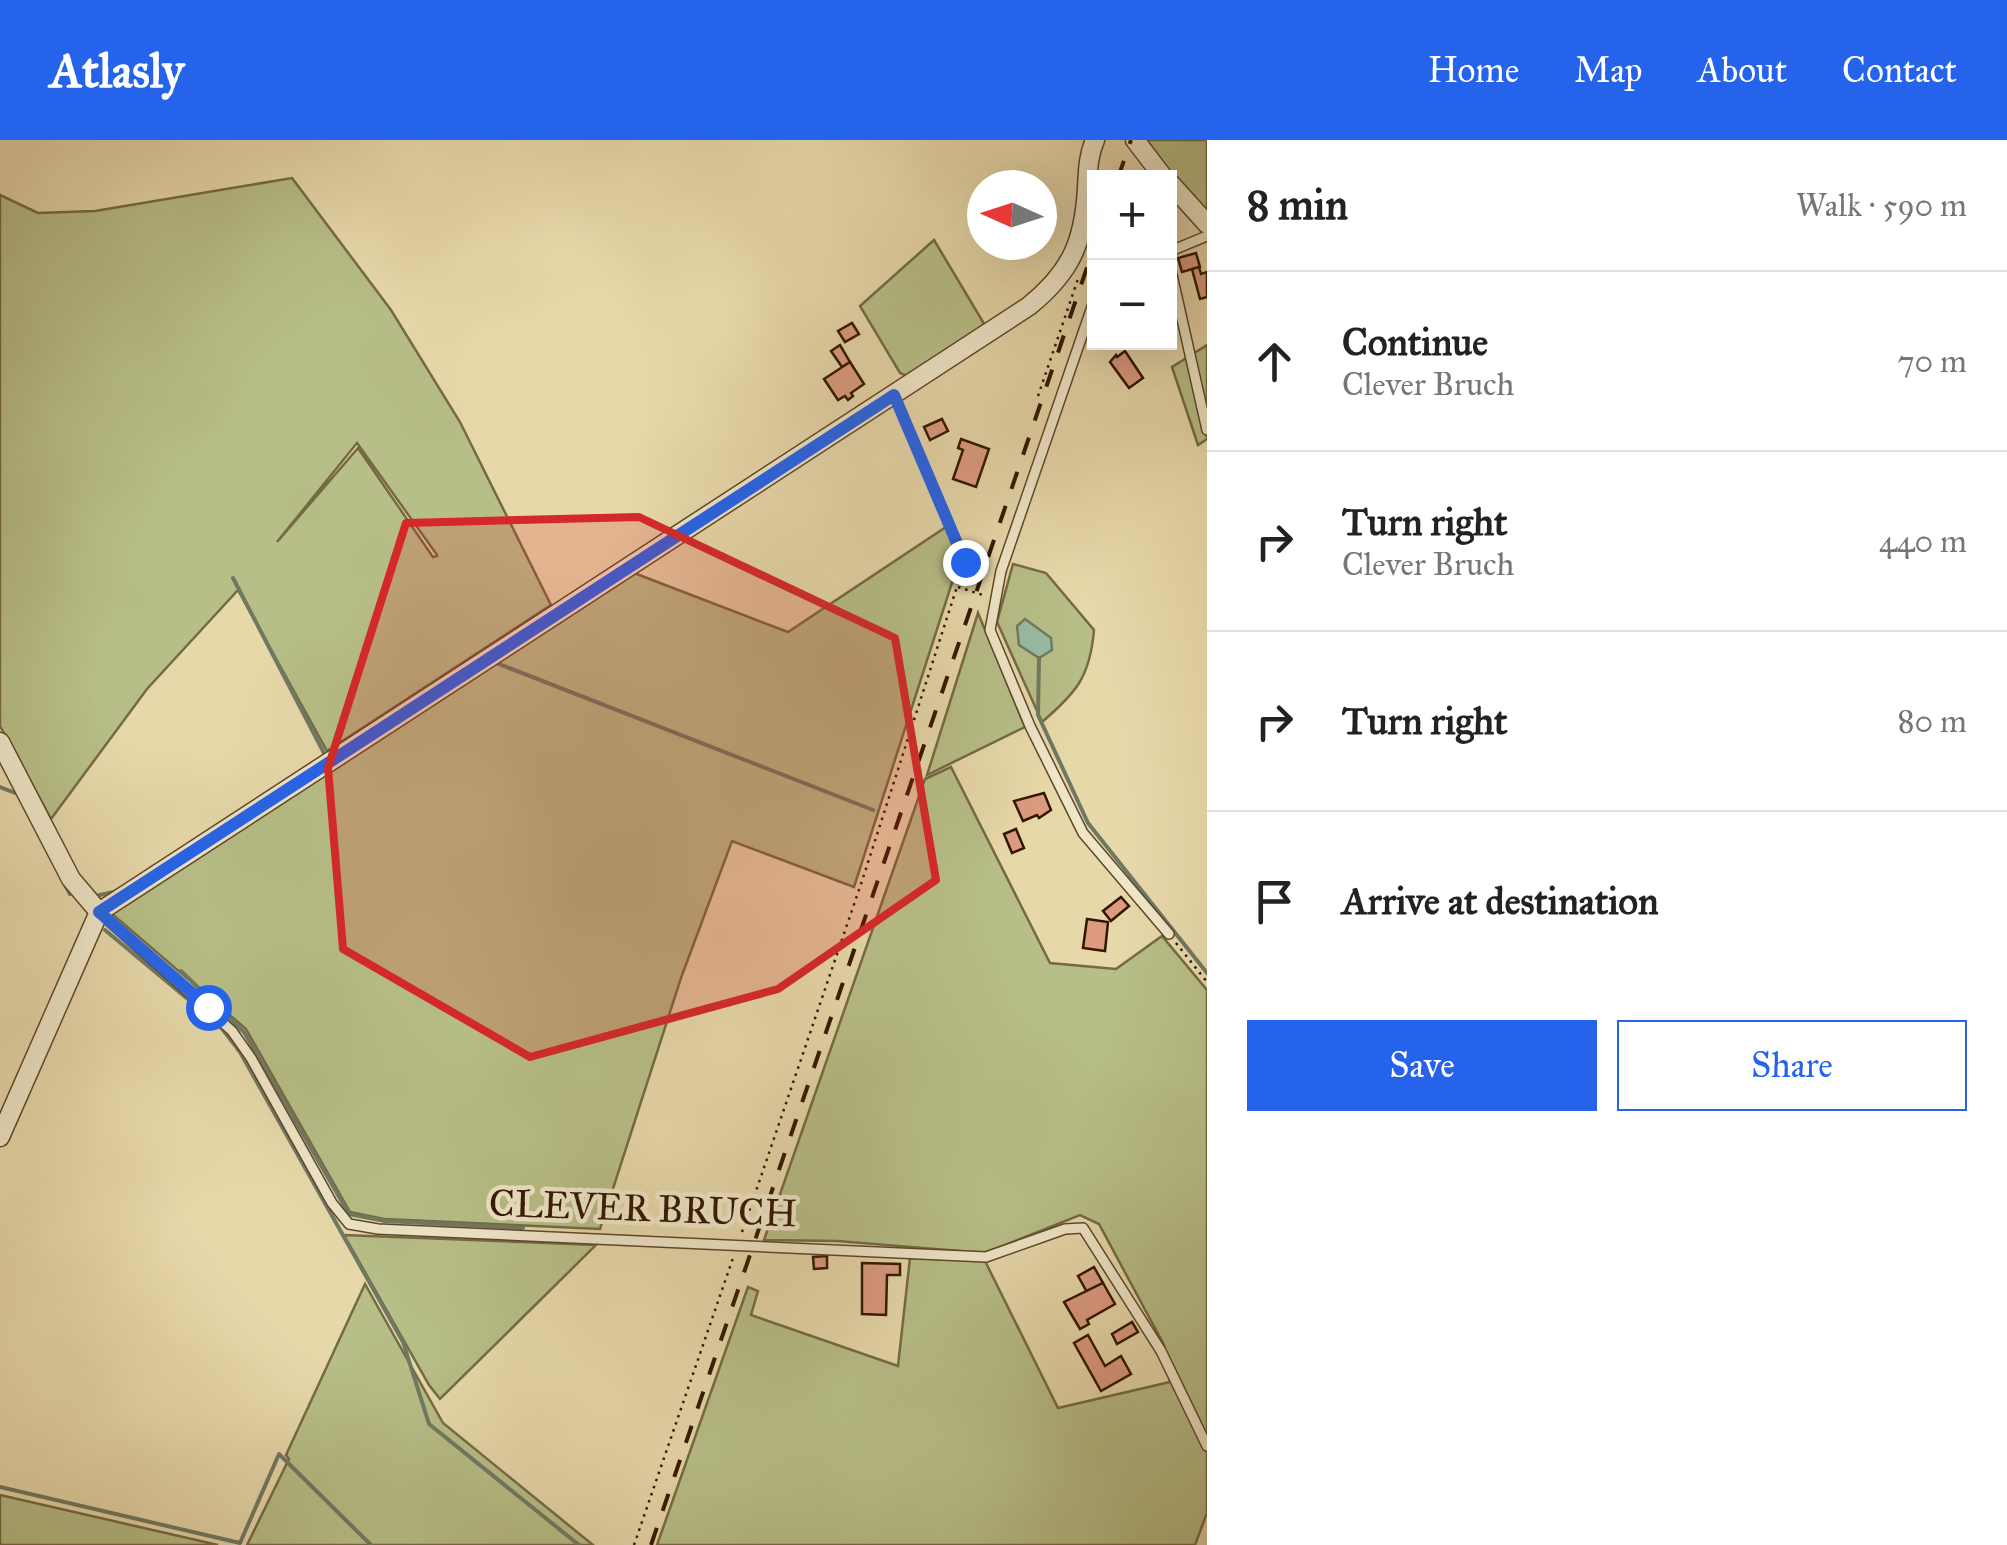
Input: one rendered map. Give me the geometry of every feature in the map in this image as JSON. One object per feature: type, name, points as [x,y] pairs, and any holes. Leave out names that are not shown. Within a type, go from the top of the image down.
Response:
[{"type":"street","points":[[0,1137],[99,912],[1029,306],[1056,284],[1074,255],[1084,224],[1087,171],[1095,140]]},
{"type":"street","points":[[1135,140],[1158,170]]},
{"type":"street","points":[[1177,192],[1207,224]]},
{"type":"street","name":"CLEVER BRUCH","points":[[0,742],[71,879],[99,912]]},
{"type":"lane","points":[[1177,248],[1207,236]]},
{"type":"lane","points":[[1177,297],[1207,430]]},
{"type":"lane","points":[[1087,323],[994,599],[990,630],[1030,726],[1083,833],[1168,934]]},
{"type":"lane","name":"CLEVER BRUCH","points":[[99,912],[232,1031],[337,1211],[349,1224],[378,1229],[986,1257],[1065,1230],[1083,1228],[1161,1351],[1207,1446]]},
{"type":"path","points":[[1038,396],[1082,268]]},
{"type":"path","points":[[634,1545],[862,880],[965,562],[896,393]]},
{"type":"path","points":[[958,587],[994,599]]},
{"type":"path","points":[[1168,934],[1207,982]]},
{"type":"highlighted area","points":[[639,517],[895,638],[936,880],[778,989],[530,1057],[343,949],[328,768],[406,523]]},
{"type":"shaded area","points":[[1145,140],[1207,140],[1207,219],[1177,184],[1177,170],[1167,170]]},
{"type":"shaded area","points":[[292,178],[391,310],[460,422],[551,605],[327,751],[238,590],[147,689],[51,819],[0,726],[0,195],[38,213],[95,211]],"holes":[[[357,443],[437,556],[433,557],[358,448],[277,542]]]},
{"type":"shaded area","points":[[934,240],[986,327],[912,378],[900,373],[860,306]]},
{"type":"shaded area","points":[[1207,345],[1207,439],[1198,445],[1172,367]]},
{"type":"shaded area","points":[[946,527],[959,561],[854,887],[732,841],[681,978],[600,1229],[384,1219],[350,1212],[246,1029],[111,913],[634,573],[788,632]]},
{"type":"shaded area","points":[[1013,564],[1046,573],[1094,630],[1089,660],[1079,683],[1042,722],[997,622]]},
{"type":"shaded area","points":[[978,613],[1025,727],[927,775]]},
{"type":"shaded area","points":[[1025,619],[1051,638],[1052,650],[1039,658],[1019,645],[1017,626]]},
{"type":"shaded area","points":[[951,767],[1050,963],[1116,969],[1162,936],[1207,990],[1207,1513],[1195,1545],[657,1545],[748,1287],[758,1291],[751,1315],[898,1366],[910,1258],[985,1261],[1058,1408],[1170,1382],[1164,1345],[1099,1224],[1080,1215],[985,1253],[837,1241],[764,1240],[925,779]]},
{"type":"shaded area","points":[[344,1235],[596,1245],[440,1399]]},
{"type":"shaded area","points":[[365,1284],[443,1423],[593,1545],[247,1545]]},
{"type":"shaded area","points":[[0,1495],[218,1545],[0,1545]]},
{"type":"building","points":[[1196,253],[1200,267],[1182,272],[1178,258]]},
{"type":"building","points":[[1199,267],[1201,274],[1207,272],[1207,297],[1200,299],[1192,269]]},
{"type":"building","points":[[852,323],[859,334],[845,342],[838,331]]},
{"type":"building","points":[[840,345],[850,362],[842,367],[831,351]]},
{"type":"building","points":[[1125,351],[1143,378],[1129,388],[1110,362]]},
{"type":"building","points":[[850,362],[864,384],[848,400],[845,396],[838,400],[824,379]]},
{"type":"building","points":[[942,419],[948,431],[930,440],[924,427]]},
{"type":"building","points":[[961,439],[989,449],[976,487],[953,479],[963,450],[958,448]]},
{"type":"building","points":[[1044,793],[1051,810],[1039,818],[1037,815],[1023,821],[1014,801]]},
{"type":"building","points":[[1016,829],[1024,848],[1012,853],[1004,834]]},
{"type":"building","points":[[1121,897],[1129,906],[1111,921],[1103,911]]},
{"type":"building","points":[[1087,919],[1108,922],[1105,951],[1083,948]]},
{"type":"building","points":[[827,1256],[827,1268],[814,1269],[813,1257]]},
{"type":"building","points":[[862,1263],[900,1264],[900,1275],[887,1275],[886,1315],[862,1314]]},
{"type":"building","points":[[1094,1267],[1103,1283],[1087,1292],[1078,1276]]},
{"type":"building","points":[[1103,1283],[1115,1304],[1087,1320],[1089,1324],[1080,1329],[1064,1302]]},
{"type":"building","points":[[1132,1322],[1138,1332],[1117,1344],[1112,1334]]},
{"type":"building","points":[[1088,1335],[1105,1366],[1121,1356],[1131,1374],[1101,1391],[1074,1343]]},
{"type":"waterway","points":[[233,578],[324,753]]},
{"type":"waterway","points":[[1039,658],[1038,715],[1088,823],[1207,973]]},
{"type":"waterway","points":[[499,664],[873,810]]},
{"type":"waterway","points":[[0,787],[18,794]]},
{"type":"waterway","points":[[64,883],[70,894]]},
{"type":"waterway","points":[[95,896],[114,892]]},
{"type":"waterway","points":[[105,930],[220,1026],[240,1052],[403,1342],[429,1424],[579,1545]]},
{"type":"waterway","points":[[181,971],[244,1032],[349,1214],[385,1221],[523,1228]]},
{"type":"waterway","points":[[0,1487],[240,1543],[279,1454],[371,1545]]},
{"type":"railway","points":[[1121,170],[1131,140]]},
{"type":"railway","points":[[651,1545],[1090,260]]},
{"type":"route","points":[[208,1007],[99,912],[894,395],[965,562]]}]
